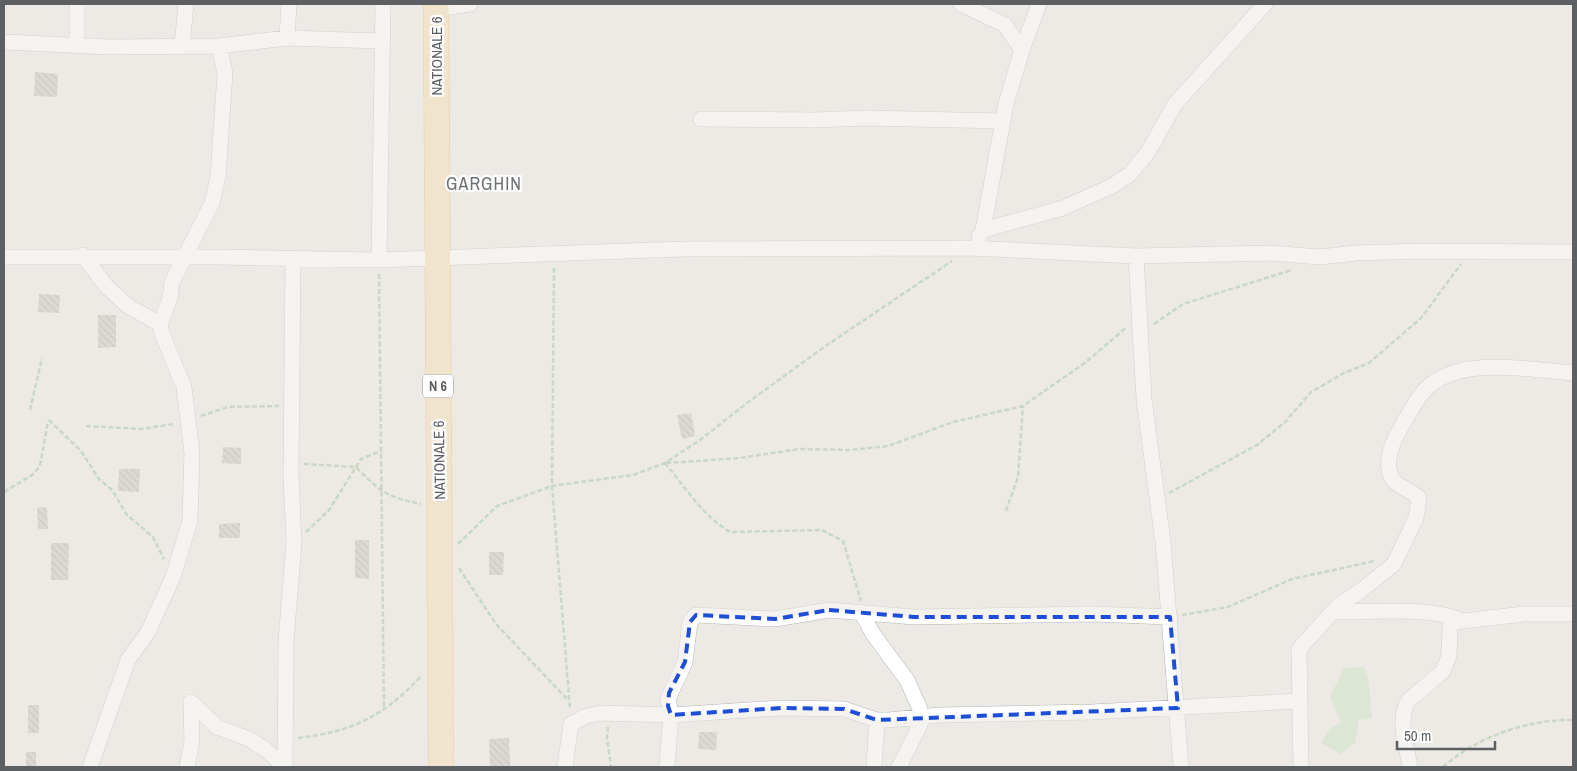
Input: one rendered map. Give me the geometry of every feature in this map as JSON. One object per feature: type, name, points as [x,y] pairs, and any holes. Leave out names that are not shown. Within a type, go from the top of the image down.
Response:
[{"type":"main road","name":"NATIONALE 6","points":[[436,6],[436,259],[439,509],[444,561],[441,767]]},
{"type":"street","points":[[77,4],[77,45]]},
{"type":"street","points":[[182,46],[186,4]]},
{"type":"street","points":[[287,38],[289,4]]},
{"type":"street","points":[[379,260],[383,4]]},
{"type":"street","points":[[436,6],[470,4]]},
{"type":"street","points":[[964,4],[1005,25],[1022,50]]},
{"type":"street","points":[[969,248],[978,240],[983,230],[1003,121],[1016,64],[1039,4]]},
{"type":"street","points":[[983,230],[1063,208],[1112,186],[1130,174],[1148,152],[1175,104],[1265,4]]},
{"type":"street","points":[[4,42],[77,45],[219,46],[287,38],[382,41]]},
{"type":"street","points":[[90,767],[128,660],[148,632],[173,577],[190,521],[192,453],[184,387],[162,334],[160,324],[170,298],[172,282],[212,203],[218,176],[225,73],[219,46]]},
{"type":"street","points":[[701,119],[815,120],[866,118],[1003,121]]},
{"type":"street","points":[[4,257],[83,256],[379,260],[683,249],[969,248],[1136,256],[1269,253],[1320,258],[1356,253],[1573,252]]},
{"type":"street","points":[[83,256],[106,286],[128,306],[160,324]]},
{"type":"street","points":[[1136,256],[1149,450],[1170,617],[1181,767]]},
{"type":"street","points":[[285,766],[287,739],[286,641],[294,543],[291,474],[293,259]]},
{"type":"street","points":[[1301,767],[1298,701],[1299,649],[1332,612],[1394,564],[1416,518],[1420,498],[1394,481],[1389,470],[1389,462],[1395,437],[1428,387],[1447,375],[1487,367],[1573,373]]},
{"type":"street","points":[[667,767],[671,715],[668,706],[669,693],[685,662],[690,622],[696,615],[775,619],[829,610],[914,617],[1093,614],[1170,617]]},
{"type":"street","points":[[1332,612],[1434,612],[1453,616],[1462,621]]},
{"type":"street","points":[[862,614],[873,634],[907,680],[917,700],[921,717],[916,735],[899,767]]},
{"type":"street","points":[[1410,767],[1403,722],[1404,708],[1408,701],[1443,671],[1449,656],[1450,626],[1462,621],[1524,614],[1573,614]]},
{"type":"street","points":[[565,767],[571,724],[586,716],[610,713],[671,715],[780,708],[844,709],[877,720],[1178,708],[1298,701]]},
{"type":"street","points":[[188,767],[192,741],[192,702],[217,727],[249,739],[285,766]]},
{"type":"street","points":[[874,767],[877,720]]},
{"type":"path","points":[[569,701],[496,624],[469,581],[444,561],[468,533],[498,506],[552,486],[633,475],[665,463],[700,440],[824,347],[950,263],[969,248]]},
{"type":"path","points":[[1156,499],[1257,445],[1285,422],[1311,392],[1344,373],[1369,363],[1421,318],[1469,253]]},
{"type":"path","points":[[554,254],[552,486],[571,724]]},
{"type":"path","points":[[379,260],[384,710]]},
{"type":"path","points":[[1140,338],[1157,320],[1184,304],[1299,268]]},
{"type":"path","points":[[665,463],[740,458],[798,449],[850,450],[888,446],[953,422],[1023,406],[1086,362],[1139,317]]},
{"type":"path","points":[[30,410],[42,358]]},
{"type":"path","points":[[1006,511],[1018,477],[1023,406]]},
{"type":"path","points":[[4,492],[32,475],[40,466],[49,420],[81,451],[100,479],[112,490],[127,515],[153,537],[173,577]]},
{"type":"path","points":[[294,543],[329,510],[361,459],[380,451]]},
{"type":"path","points":[[665,463],[691,495],[723,528],[730,532],[822,530],[843,541],[861,594],[862,614]]},
{"type":"path","points":[[292,464],[356,467],[381,492],[393,498],[439,509]]},
{"type":"path","points":[[1170,617],[1228,606],[1292,578],[1378,560]]},
{"type":"path","points":[[287,739],[326,735],[346,730],[384,710],[403,696],[422,676]]},
{"type":"path","points":[[610,713],[607,737],[611,767]]},
{"type":"path","points":[[1443,767],[1478,744],[1506,732],[1534,723],[1573,720]]},
{"type":"highlighted area","points":[[829,610],[914,617],[1170,617],[1178,708],[877,720],[844,709],[781,708],[671,715],[668,706],[669,693],[685,662],[690,622],[696,615],[775,619]]},
{"type":"green space","points":[[1364,667],[1369,683],[1372,718],[1359,720],[1355,743],[1341,754],[1321,743],[1331,727],[1341,723],[1330,697],[1344,668]]},
{"type":"building","points":[[35,72],[58,74],[57,97],[34,96]]},
{"type":"building","points":[[39,294],[60,295],[59,313],[38,312]]},
{"type":"building","points":[[98,315],[116,315],[116,347],[98,348]]},
{"type":"building","points":[[691,413],[695,436],[682,439],[677,415]]},
{"type":"building","points":[[223,447],[241,448],[241,464],[222,463]]},
{"type":"building","points":[[119,469],[140,469],[139,492],[118,491]]},
{"type":"building","points":[[47,507],[48,529],[38,529],[37,508]]},
{"type":"building","points":[[240,523],[240,538],[219,538],[219,524]]},
{"type":"building","points":[[355,540],[369,540],[369,579],[355,578]]},
{"type":"building","points":[[51,543],[69,543],[68,580],[51,580]]},
{"type":"building","points":[[489,552],[504,552],[503,575],[489,575]]},
{"type":"building","points":[[28,705],[39,705],[39,733],[28,733]]},
{"type":"building","points":[[699,732],[717,732],[716,750],[698,749]]},
{"type":"building","points":[[509,738],[510,767],[490,767],[489,739]]},
{"type":"building","points":[[26,752],[36,752],[36,767],[26,767]]},
{"type":"district","name":"GARGHIN","points":[[484,183]]}]
